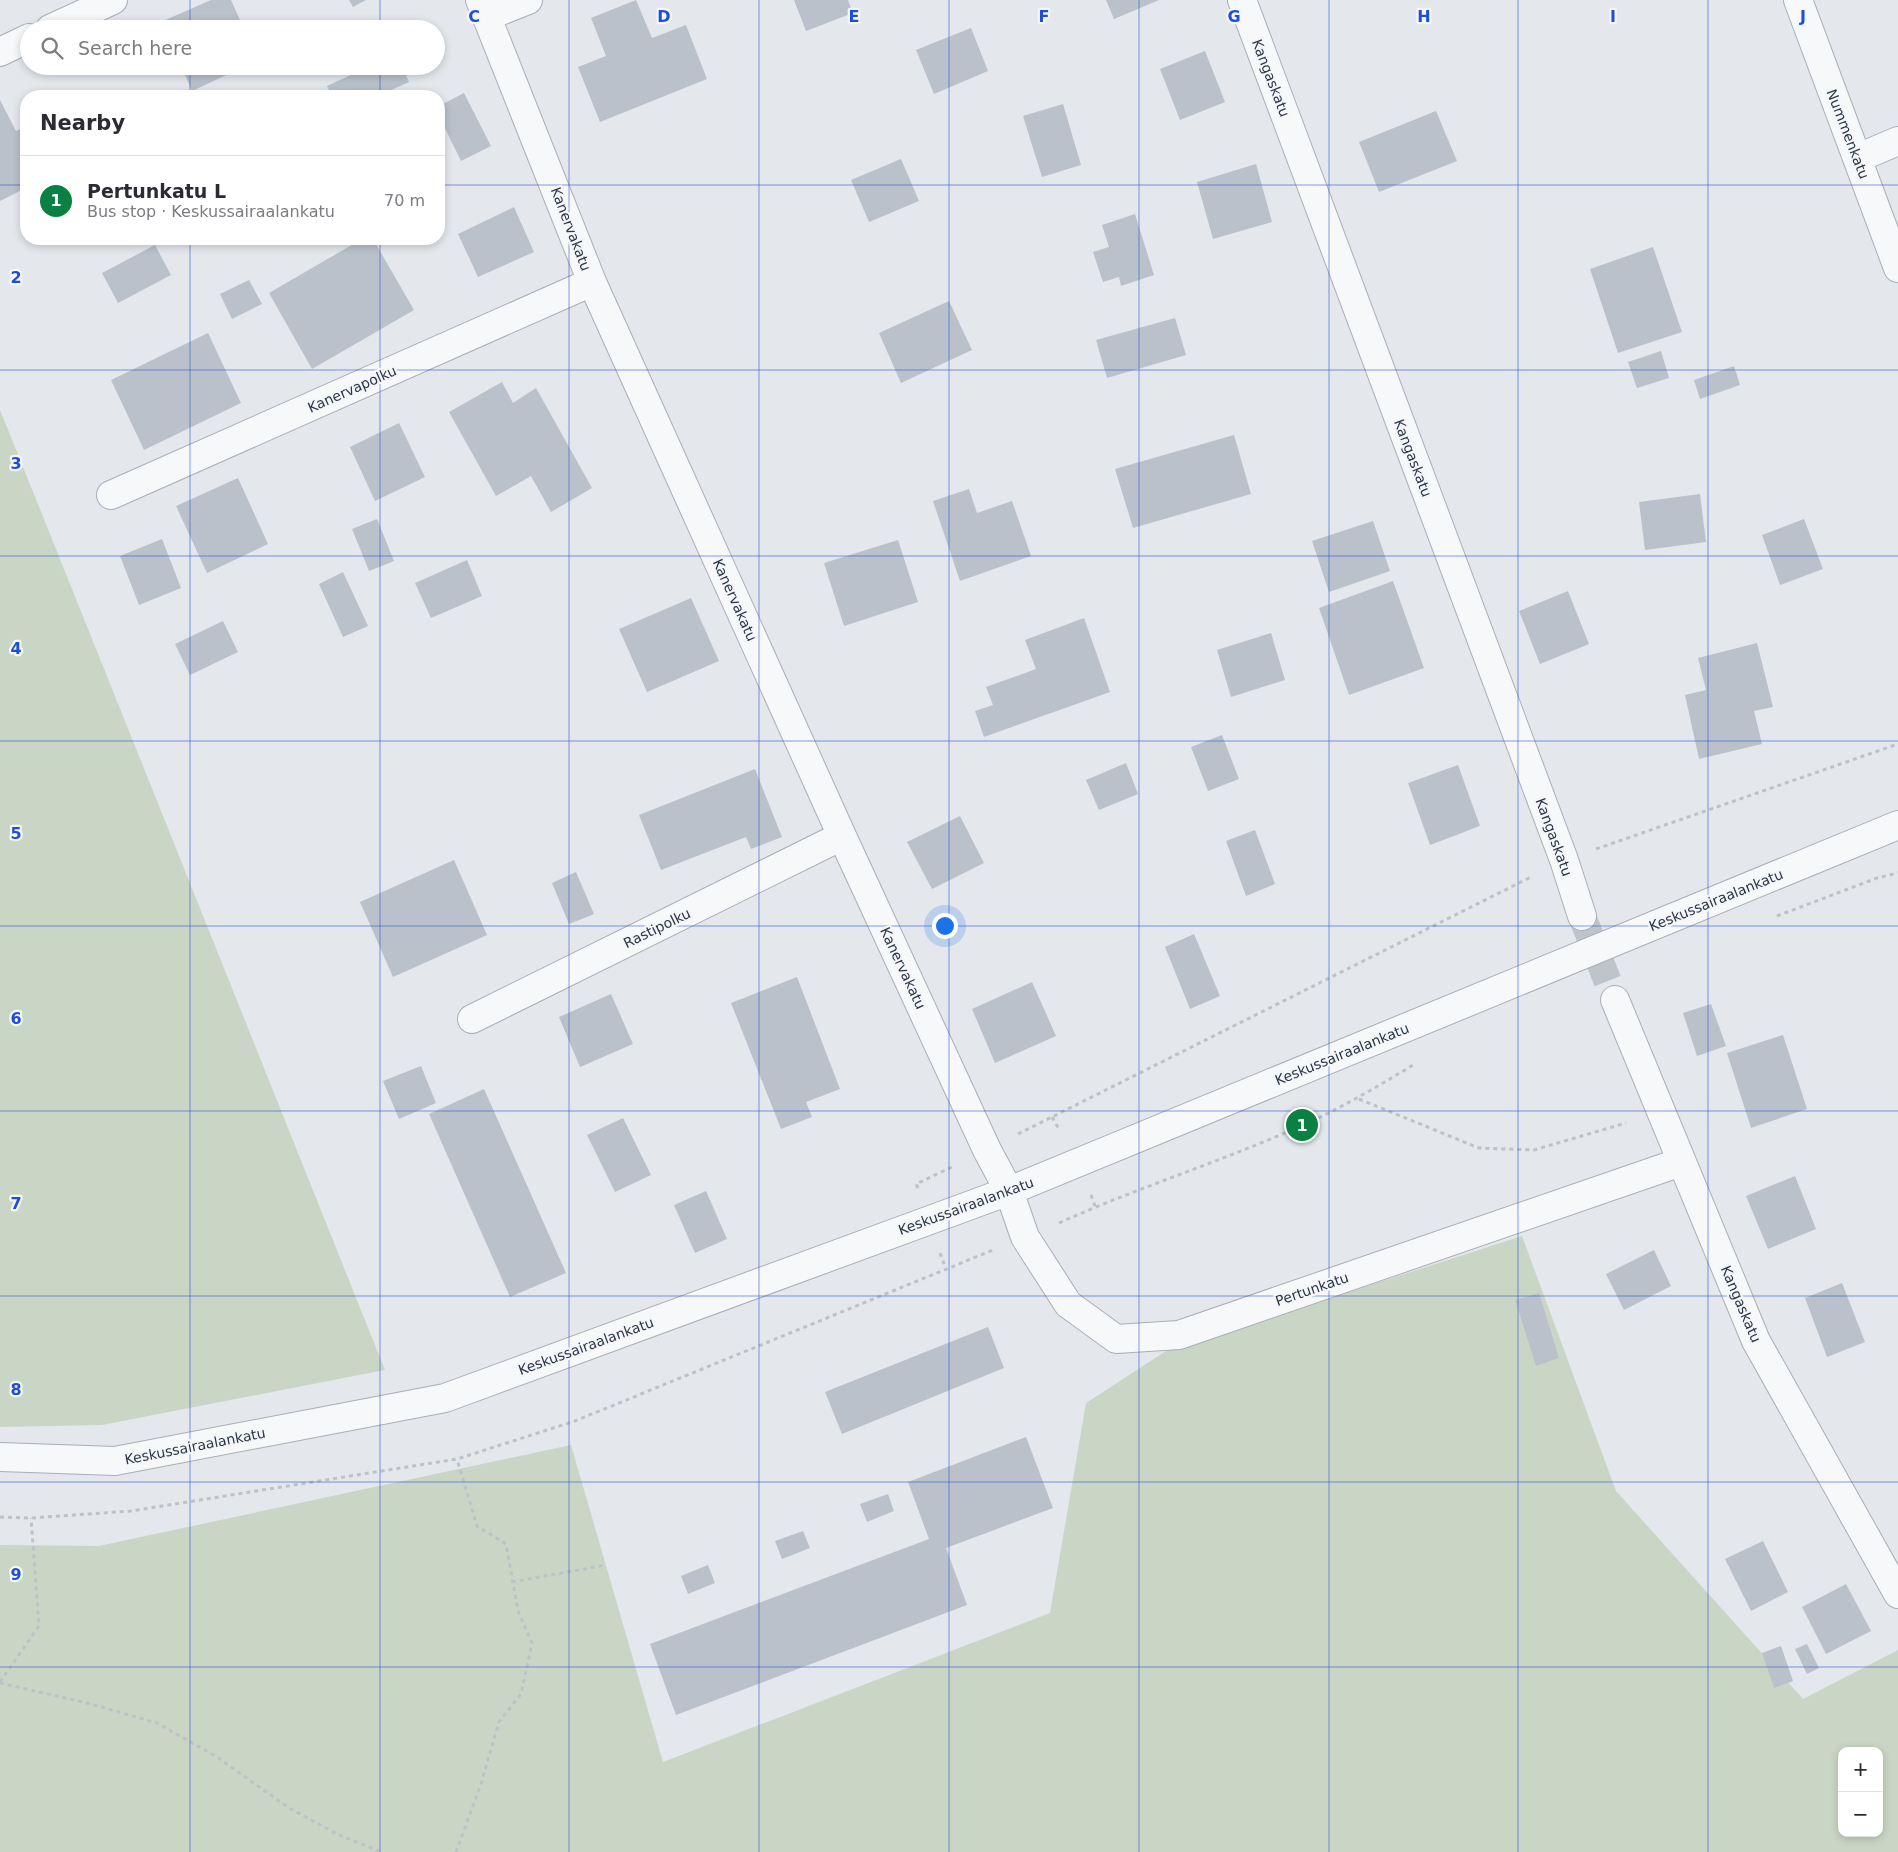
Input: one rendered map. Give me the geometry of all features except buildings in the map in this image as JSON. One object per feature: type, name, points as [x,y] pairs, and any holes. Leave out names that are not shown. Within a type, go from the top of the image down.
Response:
[{"type":"street","points":[[70,20],[113,0]]},
{"type":"street","points":[[484,8],[528,0]]},
{"type":"street","name":"Kangaskatu","points":[[1242,0],[1564,860],[1582,916]]},
{"type":"street","name":"Nummenkatu","points":[[1798,0],[1898,268]]},
{"type":"street","name":"Kanervakatu","points":[[484,8],[592,282],[842,836],[987,1150],[1009,1191]]},
{"type":"street","points":[[0,52],[20,42]]},
{"type":"street","points":[[1858,158],[1898,141]]},
{"type":"street","name":"Kanervapolku","points":[[111,495],[592,282]]},
{"type":"street","name":"Keskussairaalankatu","points":[[0,1457],[115,1461],[445,1398],[1009,1191],[1898,825]]},
{"type":"street","name":"Rastipolku","points":[[472,1019],[842,836]]},
{"type":"street","name":"Kangaskatu","points":[[1615,1000],[1756,1341],[1898,1594]]},
{"type":"street","name":"Pertunkatu","points":[[1009,1191],[1025,1237],[1068,1304],[1116,1339],[1179,1335],[1681,1162]]},
{"type":"path","points":[[987,1150],[1564,860],[1898,744]]},
{"type":"path","points":[[1359,1098],[1479,1148],[1534,1150],[1661,1112]]},
{"type":"path","points":[[456,1459],[477,1526],[506,1544],[518,1611],[532,1643],[520,1694],[498,1722],[481,1784],[456,1852]]},
{"type":"path","points":[[31,1518],[39,1626],[0,1683],[87,1703],[158,1723],[217,1757],[289,1808],[337,1834],[381,1852]]},
{"type":"path","points":[[512,1582],[606,1565]]},
{"type":"green space","points":[[0,410],[385,1370],[102,1425],[0,1427]]},
{"type":"green space","points":[[1522,1236],[1616,1491],[1803,1699],[1898,1650],[1898,1852],[0,1852],[0,1545],[99,1546],[571,1445],[663,1762],[1050,1613],[1086,1403],[1166,1351]]},
{"type":"tunnel","points":[[1582,916],[1615,1000]]},
{"type":"place","name":"Pertunkatu L","points":[[1302,1125]]}]
